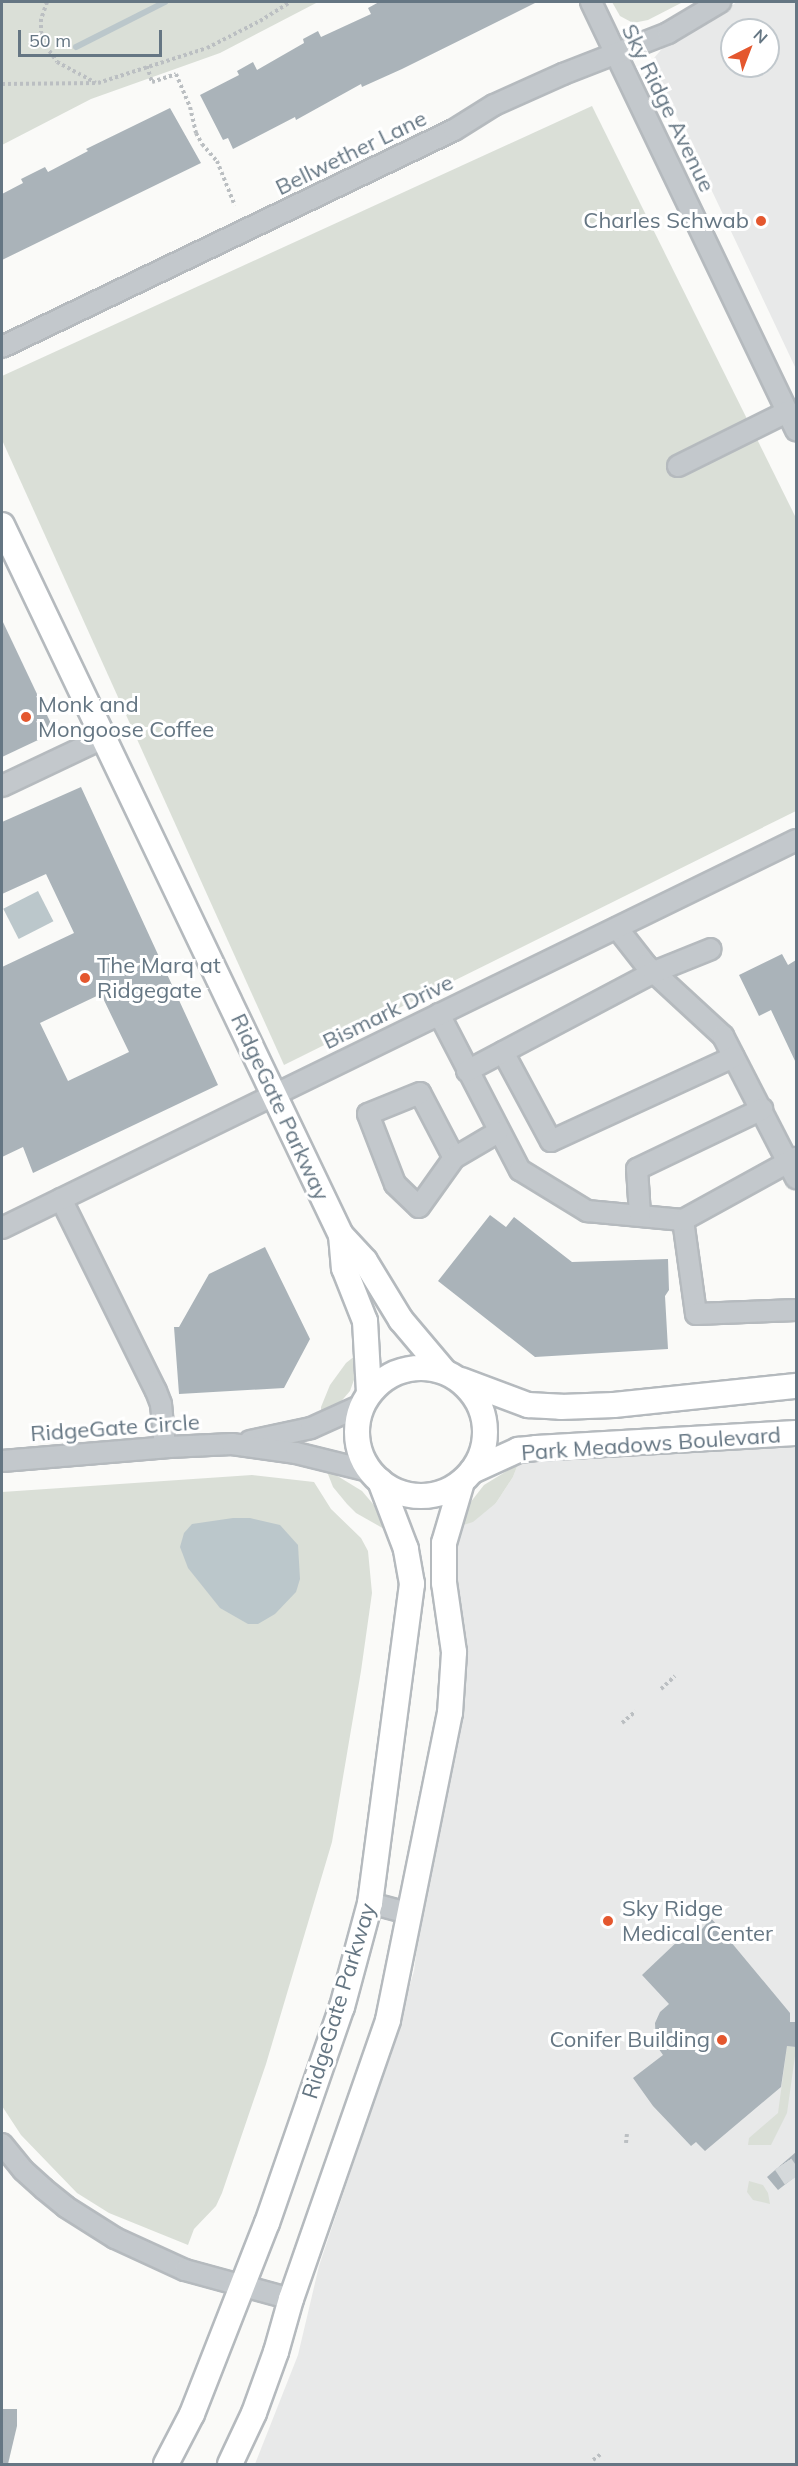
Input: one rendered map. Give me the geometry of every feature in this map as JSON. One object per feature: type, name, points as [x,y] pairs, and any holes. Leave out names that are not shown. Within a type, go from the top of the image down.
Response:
[{"type":"main road","name":"RidgeGate Parkway","points":[[2,525],[341,1235],[365,1261],[401,1320],[478,1401],[484,1415],[484,1444],[467,1477],[444,1543],[444,1582],[454,1652],[450,1713],[388,2020],[291,2299],[265,2382],[230,2464]]},
{"type":"main road","name":"RidgeGate Parkway","points":[[166,2464],[192,2414],[244,2286],[342,2007],[370,1903],[412,1584],[406,1549],[375,1476],[357,1443],[356,1428],[367,1398],[365,1321],[344,1268],[341,1235]]},
{"type":"main road","points":[[367,1398],[386,1377],[400,1370],[430,1368],[452,1376]]},
{"type":"main road","name":"Park Meadows Boulevard","points":[[452,1376],[528,1404],[561,1407],[614,1405],[796,1386]]},
{"type":"main road","name":"Park Meadows Boulevard","points":[[467,1477],[518,1450],[796,1433]]},
{"type":"main road","points":[[375,1476],[399,1492],[421,1496],[436,1495],[467,1477]]},
{"type":"street","name":"Sky Ridge Avenue","points":[[591,2],[796,430]]},
{"type":"street","name":"Bellwether Lane","points":[[2,347],[435,139],[494,105],[614,53],[668,33],[720,2]]},
{"type":"street","points":[[678,466],[787,412]]},
{"type":"street","points":[[2,786],[103,738]]},
{"type":"street","name":"Bismark Drive","points":[[2,1228],[796,840]]},
{"type":"street","points":[[617,928],[654,972],[723,1036],[762,1109],[793,1159],[796,1178]]},
{"type":"street","points":[[467,1071],[654,972],[711,948]]},
{"type":"street","points":[[439,1014],[498,1132],[520,1170],[586,1211],[683,1220],[793,1159]]},
{"type":"street","points":[[503,1052],[551,1141],[735,1056]]},
{"type":"street","points":[[454,1158],[420,1093],[368,1114],[395,1184],[419,1207],[454,1158],[498,1132]]},
{"type":"street","points":[[640,1215],[637,1169],[762,1109]]},
{"type":"street","points":[[61,1199],[156,1391],[161,1404],[165,1447]]},
{"type":"street","points":[[683,1220],[696,1314],[796,1310]]},
{"type":"street","name":"RidgeGate Circle","points":[[2,1461],[165,1447],[232,1444],[311,1428],[367,1398]]},
{"type":"street","name":"RidgeGate Circle","points":[[232,1444],[296,1453],[375,1476]]},
{"type":"street","points":[[370,1903],[411,1914]]},
{"type":"street","points":[[2,2144],[23,2170],[44,2189],[98,2228],[185,2270],[291,2299]]},
{"type":"path","points":[[46,2],[41,18],[41,32],[46,46],[57,62],[78,76],[98,84]]},
{"type":"path","points":[[2,84],[98,84],[207,48],[291,2]]},
{"type":"path","points":[[147,66],[152,82],[176,74],[190,107],[196,133],[202,144],[217,161],[235,206]]},
{"type":"path","points":[[661,1689],[675,1676]]},
{"type":"path","points":[[622,1723],[636,1711]]},
{"type":"path","points":[[626,2143],[627,2134]]},
{"type":"path","points":[[593,2460],[601,2454]]},
{"type":"shaded area","points":[[2,2],[318,2],[220,53],[91,99],[2,145]]},
{"type":"shaded area","points":[[612,2],[683,2],[648,20],[633,23],[620,16]]},
{"type":"shaded area","name":"Charles Schwab","points":[[737,2],[796,2],[796,369],[653,66],[654,58],[666,44],[701,26]]},
{"type":"shaded area","points":[[592,106],[796,518],[796,811],[284,1065],[2,440],[2,376]]},
{"type":"shaded area","points":[[38,891],[53,921],[19,939],[3,909]]},
{"type":"shaded area","points":[[356,1355],[355,1377],[350,1391],[338,1405],[321,1417],[321,1407],[330,1385],[346,1363]]},
{"type":"shaded area","name":"Sky Ridge Medical Center","points":[[672,1448],[796,1448],[796,2464],[255,2464],[298,2355],[319,2266],[385,2069],[414,1971],[426,1872],[452,1561],[460,1526],[496,1503],[513,1477],[518,1464],[533,1458]]},
{"type":"shaded area","points":[[518,1464],[513,1477],[496,1503],[473,1522],[460,1526],[466,1508],[484,1485]]},
{"type":"shaded area","points":[[326,1469],[362,1491],[379,1511],[386,1530],[356,1513],[347,1504],[333,1487]]},
{"type":"shaded area","points":[[252,1475],[314,1482],[331,1509],[361,1538],[368,1551],[372,1593],[332,1842],[266,2064],[222,2193],[216,2206],[194,2229],[188,2245],[109,2213],[77,2193],[21,2135],[2,2106],[2,1492]]},
{"type":"shaded area","points":[[250,1518],[280,1525],[298,1545],[300,1579],[296,1592],[275,1614],[258,1624],[248,1624],[220,1608],[188,1568],[180,1547],[184,1533],[192,1524]]},
{"type":"shaded area","points":[[787,2046],[796,2047],[796,2049],[787,2113],[771,2145],[748,2145],[749,2138],[778,2113]]},
{"type":"shaded area","points":[[749,2181],[763,2185],[768,2193],[770,2204],[753,2200],[747,2192]]},
{"type":"building","points":[[379,2],[537,2],[402,69],[362,87],[361,84],[296,120],[295,117],[233,149],[228,138],[223,140],[200,95],[239,75],[237,71],[253,62],[257,70],[304,43],[303,39],[318,31],[321,37],[371,14],[368,8]]},
{"type":"building","points":[[170,108],[201,163],[2,260],[2,194],[23,183],[21,179],[45,167],[48,172],[88,151],[86,149]]},
{"type":"building","points":[[2,620],[55,732],[2,757]]},
{"type":"building","name":"The Marq at Ridgegate","points":[[81,787],[218,1085],[33,1173],[23,1147],[2,1157],[2,967],[74,933],[46,874],[2,894],[2,822]],"holes":[[[101,994],[129,1052],[68,1081],[40,1023]]]},
{"type":"building","points":[[782,954],[788,965],[796,960],[796,1063],[771,1010],[759,1016],[739,975]]},
{"type":"building","points":[[490,1215],[506,1227],[514,1217],[572,1262],[668,1259],[669,1290],[665,1296],[668,1349],[535,1357],[438,1281]]},
{"type":"building","points":[[265,1247],[310,1339],[284,1388],[179,1394],[174,1327],[179,1327],[209,1274]]},
{"type":"building","name":"Conifer Building","points":[[711,1918],[790,2013],[790,2022],[796,2022],[796,2047],[787,2046],[781,2087],[705,2151],[696,2142],[691,2146],[653,2106],[633,2078],[663,2055],[656,2045],[655,2023],[660,2012],[669,2004],[642,1975],[681,1938],[702,1929]]},
{"type":"building","points":[[796,2152],[796,2176],[778,2190],[767,2177]]},
{"type":"building","points":[[2,2409],[17,2409],[17,2426],[8,2464],[2,2464]]},
{"type":"waterway","points":[[76,47],[165,2]]},
{"type":"tunnel","points":[[783,2164],[793,2179]]},
{"type":"place","name":"Charles Schwab","points":[[761,221]]},
{"type":"place","name":"Monk and Mongoose Coffee","points":[[26,717]]},
{"type":"place","name":"The Marq at Ridgegate","points":[[85,978]]},
{"type":"place","name":"Sky Ridge Medical Center","points":[[608,1921]]},
{"type":"place","name":"Conifer Building","points":[[722,2040]]}]
